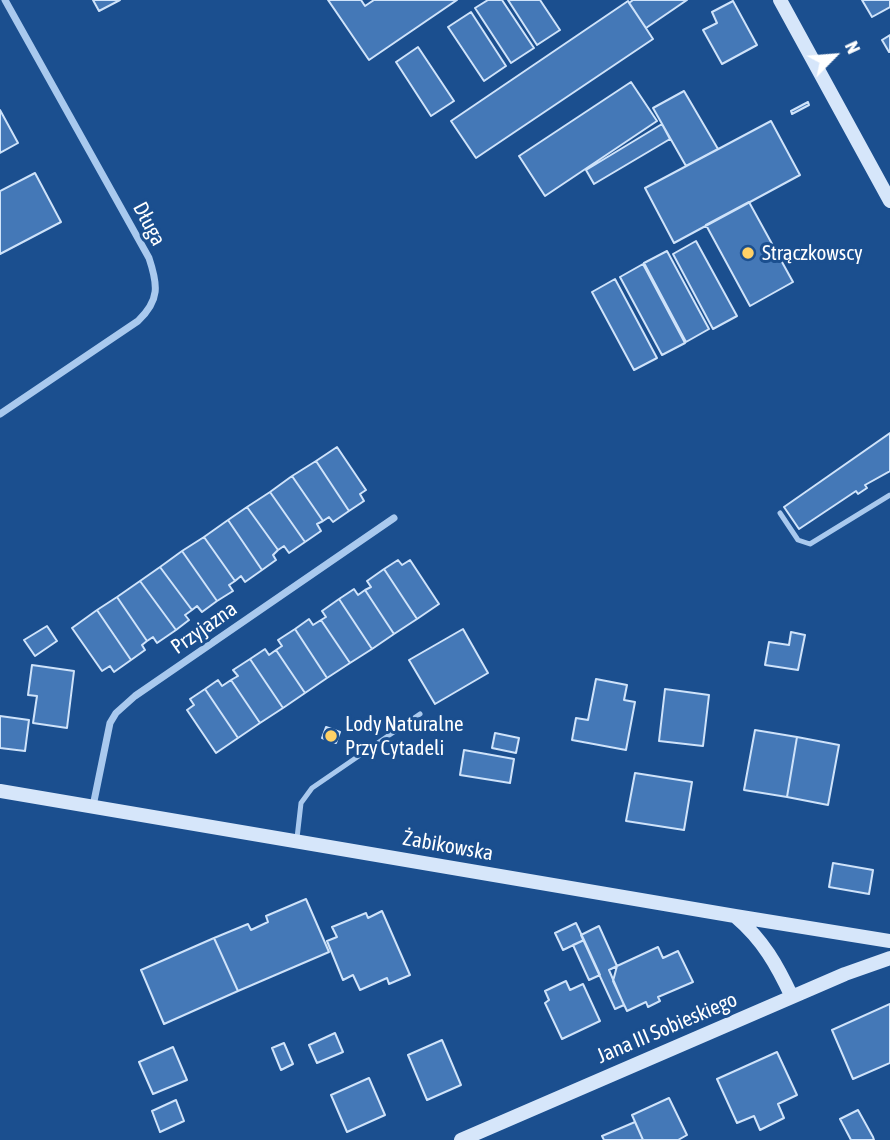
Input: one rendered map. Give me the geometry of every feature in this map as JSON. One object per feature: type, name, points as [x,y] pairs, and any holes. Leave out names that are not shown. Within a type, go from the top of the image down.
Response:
[{"type":"street","name":"Długa","points":[[0,414],[138,321],[154,300],[156,286],[149,258],[5,0]]},
{"type":"street","points":[[780,0],[890,201]]},
{"type":"street","name":"Przyjazna","points":[[93,806],[106,737],[116,713],[394,518]]},
{"type":"street","name":"Żabikowska","points":[[0,791],[890,941]]},
{"type":"street","points":[[734,916],[760,939],[779,968],[792,997]]},
{"type":"street","name":"Jana III Sobieskiego","points":[[461,1140],[864,966],[890,958]]},
{"type":"lane","points":[[780,513],[798,540],[810,544],[890,495]]},
{"type":"lane","points":[[297,842],[301,803],[312,788],[420,714]]},
{"type":"building","points":[[93,0],[120,0],[99,11]]},
{"type":"building","points":[[328,0],[361,0],[365,6],[374,0],[457,0],[369,60]]},
{"type":"building","points":[[488,0],[502,0],[534,48],[511,63],[475,8]]},
{"type":"building","points":[[508,0],[540,0],[560,30],[537,45]]},
{"type":"building","points":[[633,0],[687,0],[646,28],[629,3]]},
{"type":"building","points":[[862,0],[890,0],[890,7],[872,17]]},
{"type":"building","points":[[628,1],[653,39],[476,158],[451,121]]},
{"type":"building","points":[[733,1],[757,45],[722,64],[703,30],[717,23],[712,12]]},
{"type":"building","points":[[471,12],[506,66],[484,81],[448,27]]},
{"type":"building","points":[[890,35],[890,52],[889,52],[882,40]]},
{"type":"building","points":[[418,47],[454,101],[431,116],[396,62]]},
{"type":"building","points":[[631,82],[657,121],[545,196],[519,156]]},
{"type":"building","points":[[684,91],[718,149],[686,166],[653,108]]},
{"type":"building","points":[[808,102],[809,105],[792,114],[791,111]]},
{"type":"building","points":[[0,110],[18,143],[0,153]]},
{"type":"building","points":[[771,121],[800,175],[674,243],[645,188]]},
{"type":"building","points":[[662,124],[670,139],[594,184],[586,170]]},
{"type":"building","points":[[35,173],[61,222],[0,254],[0,191]]},
{"type":"building","points":[[749,202],[793,282],[750,306],[706,225]]},
{"type":"building","points":[[696,241],[737,316],[713,329],[673,254]]},
{"type":"building","points":[[667,251],[709,329],[686,342],[644,263]]},
{"type":"building","points":[[643,264],[685,343],[662,355],[620,277]]},
{"type":"building","points":[[615,279],[657,358],[634,370],[592,292]]},
{"type":"building","points":[[890,433],[890,471],[865,485],[867,488],[858,494],[856,491],[799,529],[784,507]]},
{"type":"building","points":[[337,447],[366,490],[360,494],[364,501],[349,511],[316,461]]},
{"type":"building","points":[[316,461],[349,511],[333,522],[329,517],[323,521],[292,476]]},
{"type":"building","points":[[292,476],[323,521],[317,524],[321,531],[305,542],[270,492]]},
{"type":"building","points":[[270,492],[305,542],[289,553],[284,546],[278,550],[247,507]]},
{"type":"building","points":[[247,507],[278,550],[273,555],[276,560],[262,570],[228,520]]},
{"type":"building","points":[[228,520],[262,570],[245,582],[241,576],[235,581],[204,537]]},
{"type":"building","points":[[204,537],[235,581],[229,585],[233,591],[217,601],[182,551]]},
{"type":"building","points":[[182,551],[217,601],[202,612],[197,606],[192,610],[160,567]]},
{"type":"building","points":[[398,560],[402,565],[410,560],[439,604],[417,619],[384,569]]},
{"type":"building","points":[[160,567],[192,610],[185,615],[189,620],[176,630],[140,581]]},
{"type":"building","points":[[384,569],[417,619],[394,634],[365,590],[371,587],[367,581]]},
{"type":"building","points":[[140,581],[176,630],[157,643],[153,637],[147,641],[117,597]]},
{"type":"building","points":[[354,589],[358,595],[365,590],[394,634],[372,649],[339,599]]},
{"type":"building","points":[[117,597],[147,641],[142,645],[145,650],[131,660],[97,610]]},
{"type":"building","points":[[339,599],[372,649],[350,663],[321,620],[326,617],[322,611]]},
{"type":"building","points":[[97,610],[131,660],[114,672],[110,666],[102,671],[72,628]]},
{"type":"building","points":[[309,619],[313,625],[321,620],[350,663],[327,678],[295,629]]},
{"type":"building","points":[[47,626],[57,641],[35,656],[24,640]]},
{"type":"building","points":[[295,629],[327,678],[305,693],[276,650],[282,646],[278,640]]},
{"type":"building","points":[[463,629],[488,673],[435,704],[409,660]]},
{"type":"building","points":[[791,632],[805,635],[798,670],[765,665],[769,642],[789,645]]},
{"type":"building","points":[[265,649],[269,655],[276,650],[305,693],[283,708],[250,659]]},
{"type":"building","points":[[250,659],[283,708],[260,723],[231,680],[238,676],[233,670]]},
{"type":"building","points":[[32,665],[74,671],[67,728],[33,723],[37,696],[28,695]]},
{"type":"building","points":[[596,679],[627,685],[624,700],[635,702],[626,750],[572,740],[576,718],[588,720]]},
{"type":"building","points":[[218,680],[222,686],[231,680],[260,723],[238,738],[205,689]]},
{"type":"building","points":[[205,689],[238,738],[216,753],[187,710],[194,705],[190,699]]},
{"type":"building","points":[[665,689],[709,695],[703,746],[659,741]]},
{"type":"building","points":[[0,716],[29,720],[25,751],[0,748]]},
{"type":"building","points":[[326,727],[340,732],[336,743],[322,738]]},
{"type":"building","points":[[755,730],[797,737],[787,797],[744,790]]},
{"type":"building","points":[[495,733],[519,738],[516,753],[492,748]]},
{"type":"building","points":[[797,737],[839,745],[828,805],[787,797]]},
{"type":"building","points":[[464,750],[514,759],[510,783],[460,775]]},
{"type":"building","points":[[635,773],[692,782],[684,830],[626,821]]},
{"type":"building","points":[[833,863],[873,870],[869,894],[829,887]]},
{"type":"building","points":[[306,899],[329,952],[238,991],[214,938],[248,924],[251,930],[268,922],[266,916]]},
{"type":"building","points":[[382,911],[410,975],[389,984],[387,978],[360,990],[353,975],[343,980],[327,941],[337,937],[332,927],[366,913],[368,918]]},
{"type":"building","points":[[576,923],[584,940],[563,950],[555,933]]},
{"type":"building","points":[[599,926],[617,966],[609,970],[624,1005],[615,1009],[581,935]]},
{"type":"building","points":[[214,938],[238,991],[164,1024],[141,970]]},
{"type":"building","points":[[584,940],[600,975],[589,980],[573,945]]},
{"type":"building","points":[[658,947],[663,958],[678,951],[693,982],[658,997],[660,1001],[648,1007],[646,1002],[627,1011],[613,981],[617,966]]},
{"type":"building","points":[[566,981],[570,990],[583,984],[600,1021],[562,1039],[545,1003],[549,1000],[545,991]]},
{"type":"building","points":[[890,1004],[890,1063],[853,1079],[832,1030]]},
{"type":"building","points":[[335,1033],[343,1052],[317,1063],[309,1045]]},
{"type":"building","points":[[442,1040],[461,1085],[427,1100],[408,1055]]},
{"type":"building","points":[[284,1043],[293,1064],[281,1070],[272,1048]]},
{"type":"building","points":[[173,1047],[187,1080],[153,1094],[139,1062]]},
{"type":"building","points":[[777,1052],[797,1095],[778,1104],[784,1118],[760,1130],[754,1116],[737,1123],[717,1079]]},
{"type":"building","points":[[369,1078],[385,1115],[347,1132],[331,1095]]},
{"type":"building","points":[[669,1098],[687,1135],[678,1140],[643,1140],[632,1115]]},
{"type":"building","points":[[176,1100],[184,1121],[160,1132],[152,1111]]},
{"type":"building","points":[[858,1110],[874,1140],[851,1140],[840,1119]]},
{"type":"building","points":[[635,1122],[643,1140],[604,1140],[602,1136]]},
{"type":"place","name":"Strączkowscy","points":[[748,253]]},
{"type":"place","name":"Lody Naturalne Przy Cytadeli","points":[[331,736]]}]
